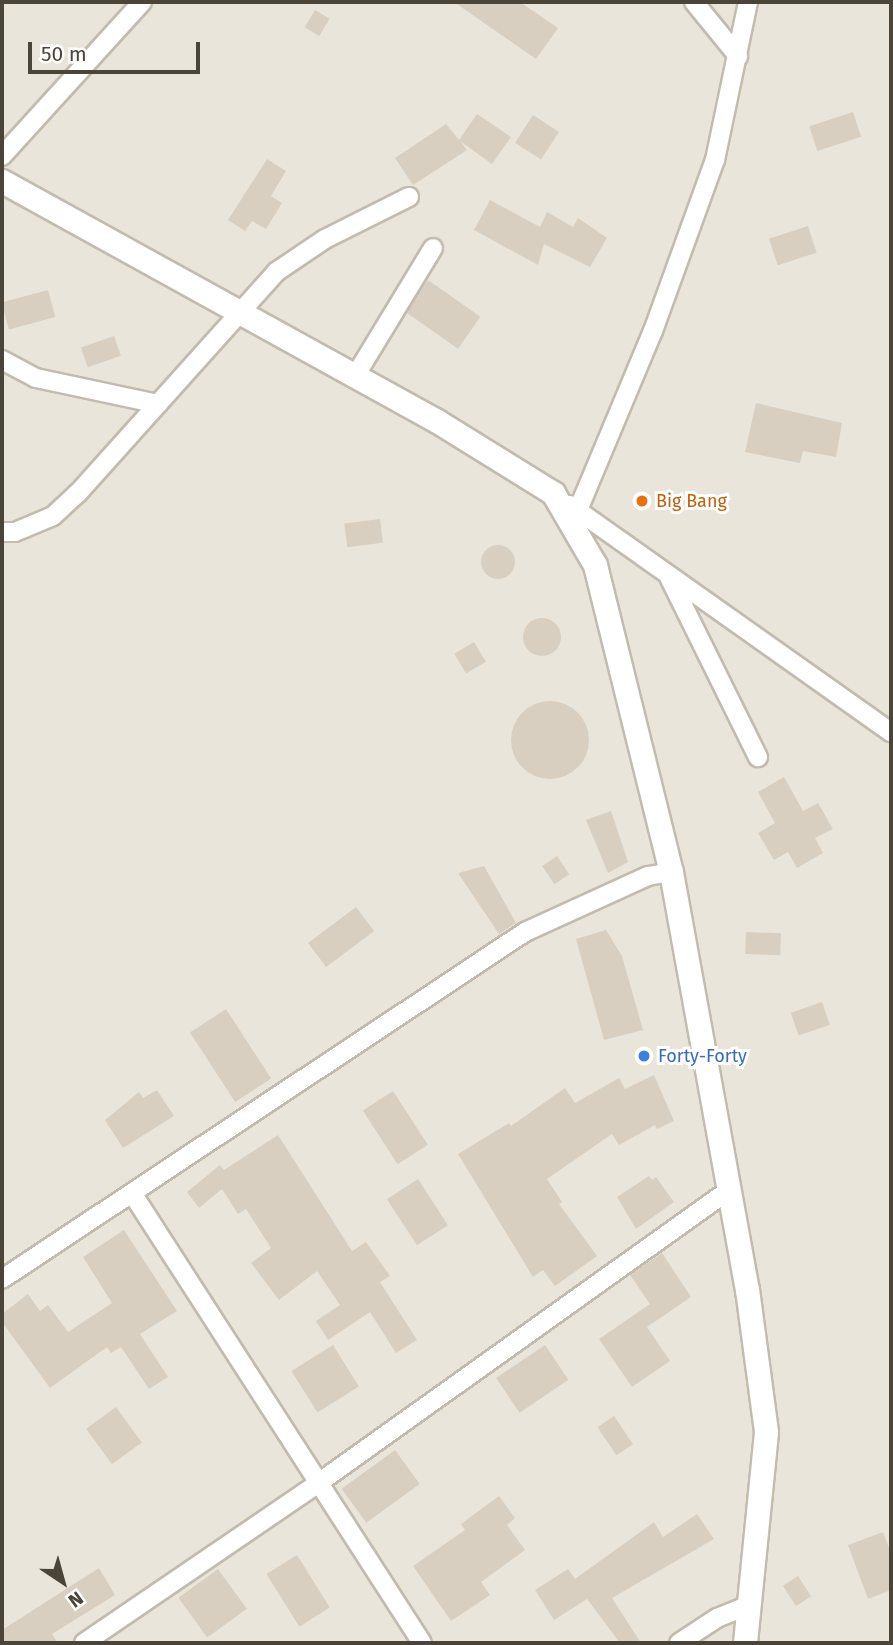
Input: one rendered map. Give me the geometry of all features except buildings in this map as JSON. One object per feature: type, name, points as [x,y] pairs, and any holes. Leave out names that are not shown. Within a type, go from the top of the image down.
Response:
[{"type":"street","points":[[2,156],[142,2]]},
{"type":"street","points":[[694,2],[738,56]]},
{"type":"street","points":[[578,510],[653,331],[715,160],[748,2]]},
{"type":"street","points":[[2,181],[236,314],[437,421],[578,510],[891,732]]},
{"type":"street","points":[[2,532],[15,532],[53,516],[158,404],[236,314],[286,265],[325,239],[409,197]]},
{"type":"street","points":[[354,378],[433,248]]},
{"type":"street","points":[[2,360],[36,379],[158,404]]},
{"type":"street","points":[[553,494],[595,565],[671,872],[729,1190],[766,1432],[751,1604],[745,1643]]},
{"type":"street","points":[[667,574],[758,757]]},
{"type":"street","points":[[2,1279],[525,932],[648,876],[671,872]]},
{"type":"street","points":[[84,1643],[317,1484],[729,1190]]},
{"type":"street","points":[[132,1193],[317,1484],[422,1643]]},
{"type":"street","points":[[679,1643],[717,1618],[751,1604]]},
{"type":"shaded area","points":[[2,2],[891,2],[891,1643],[2,1643]]},
{"type":"place","name":"Big Bang","points":[[642,501]]},
{"type":"place","name":"Forty-Forty","points":[[644,1056]]}]
